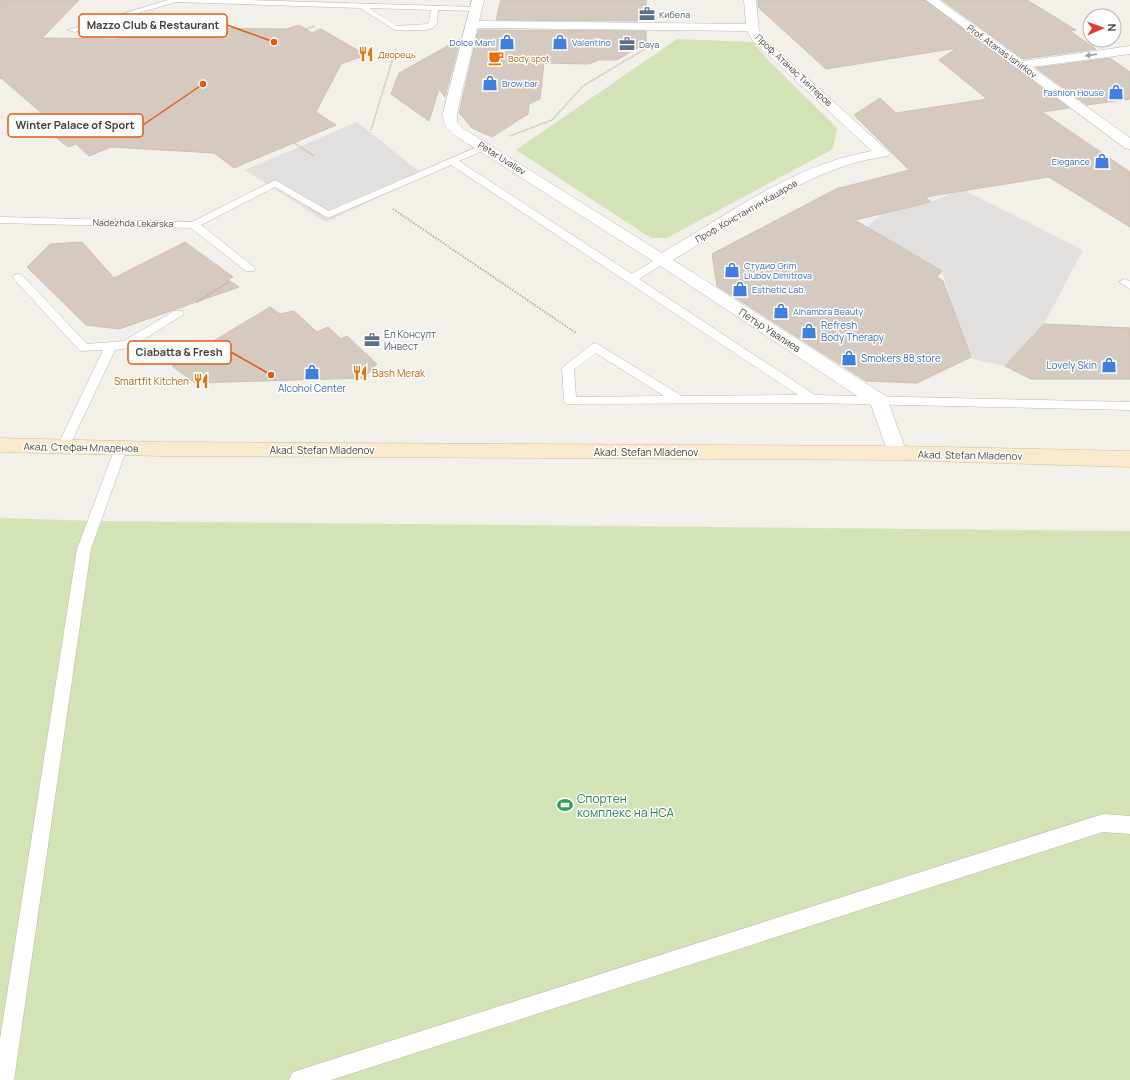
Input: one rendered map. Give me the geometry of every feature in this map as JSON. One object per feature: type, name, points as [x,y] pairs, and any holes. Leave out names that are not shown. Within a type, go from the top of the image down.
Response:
[{"type":"street","points":[[472,24],[753,28],[750,0]]},
{"type":"street","name":"Prof. Atanas Ishirkov","points":[[932,0],[1130,145]]},
{"type":"street","name":"Petar Uvaliev","points":[[477,5],[450,113],[450,123],[459,132],[662,260]]},
{"type":"street","name":"Проф. Атанас Тинтеров","points":[[753,28],[757,38],[839,111],[883,153],[855,158]]},
{"type":"street","points":[[1020,65],[1130,50]]},
{"type":"street","name":"Проф. Константин Кацаров","points":[[662,260],[783,188],[824,169],[855,158]]},
{"type":"street","name":"Петър Увалиев","points":[[662,260],[879,400]]},
{"type":"street","points":[[879,400],[897,453]]},
{"type":"street","name":"Акад. Стефан Младенов","points":[[0,445],[121,448]]},
{"type":"street","name":"Akad. Stefan Mladenov","points":[[121,448],[897,453],[1130,459]]},
{"type":"lane","points":[[72,30],[176,0],[397,8],[435,8],[477,5]]},
{"type":"lane","points":[[397,8],[406,0]]},
{"type":"lane","points":[[363,7],[395,28],[425,28],[430,26],[433,23],[435,8]]},
{"type":"lane","points":[[250,269],[194,225],[275,183],[328,215],[484,147]]},
{"type":"lane","points":[[452,161],[630,280],[813,399]]},
{"type":"lane","name":"Nadezhda Lekarska","points":[[0,220],[194,225]]},
{"type":"lane","points":[[630,280],[662,260]]},
{"type":"lane","points":[[18,277],[84,348],[126,345],[178,314]]},
{"type":"lane","points":[[63,447],[111,346]]},
{"type":"lane","points":[[680,400],[596,347],[568,368],[570,401],[813,399],[1130,406]]},
{"type":"lane","points":[[4,1080],[84,549],[121,448]]},
{"type":"lane","points":[[299,1080],[1103,823],[1130,825]]},
{"type":"path","points":[[484,147],[552,120],[583,86],[682,27]]},
{"type":"path","points":[[371,130],[397,45]]},
{"type":"path","points":[[294,143],[314,156]]},
{"type":"path","points":[[373,196],[596,347]]},
{"type":"path","points":[[178,314],[250,269]]},
{"type":"green space","points":[[677,39],[753,42],[769,61],[837,128],[833,149],[667,238],[651,238],[516,150]]},
{"type":"green space","name":"Спортен комплекс на НСА","points":[[0,518],[94,521],[1130,531],[1130,1080],[0,1080]]},
{"type":"shaded area","points":[[357,122],[425,176],[326,222],[245,170]]},
{"type":"shaded area","points":[[962,189],[1083,250],[1044,324],[1005,366],[969,358],[942,271],[866,228],[883,213],[931,202]]},
{"type":"building","points":[[0,0],[79,0],[42,38],[116,39],[177,20],[188,28],[287,29],[299,25],[312,33],[321,29],[366,55],[341,64],[316,112],[336,125],[234,168],[214,153],[111,147],[89,156],[76,144],[68,147],[42,126],[52,122],[1,78],[0,79]]},
{"type":"building","points":[[501,0],[646,0],[646,21],[496,20]]},
{"type":"building","points":[[758,0],[925,0],[1069,108],[1042,112],[1130,172],[1130,227],[1049,177],[925,197],[931,202],[855,220],[942,271],[937,277],[943,281],[971,357],[917,383],[866,381],[717,286],[712,254],[836,189],[909,170],[854,115],[880,98],[896,113],[987,99],[939,60],[957,48],[826,69],[758,7]]},
{"type":"building","points":[[942,0],[1027,0],[1076,30],[1070,31],[1082,39],[1082,48],[1096,49],[1023,59]]},
{"type":"building","points":[[478,30],[646,31],[646,43],[617,60],[599,60],[589,64],[544,63],[540,99],[529,104],[528,114],[492,137],[472,128],[459,113]]},
{"type":"building","points":[[460,39],[445,97],[439,89],[429,121],[391,94],[399,73]]},
{"type":"building","points":[[1110,58],[1130,72],[1130,99],[1087,105],[1036,68]]},
{"type":"building","points":[[82,242],[114,278],[185,242],[233,277],[228,280],[239,287],[119,329],[86,325],[27,267],[50,244]]},
{"type":"building","points":[[270,307],[280,314],[294,311],[317,332],[328,327],[341,339],[347,336],[377,364],[364,378],[195,383],[172,366]]},
{"type":"building","points":[[1044,324],[1130,328],[1130,379],[1031,379],[1005,366]]},
{"type":"place","name":"Кибела","points":[[647,14]]},
{"type":"place","name":"Mazzo Club & Restaurant","points":[[274,42]]},
{"type":"place","name":"Dolce Mani","points":[[507,42]]},
{"type":"place","name":"Valentino","points":[[560,42]]},
{"type":"place","name":"Daya","points":[[627,44]]},
{"type":"place","name":"Дворець","points":[[366,54]]},
{"type":"place","name":"Body spot","points":[[496,58]]},
{"type":"place","name":"Brow bar","points":[[490,83]]},
{"type":"place","name":"Winter Palace of Sport","points":[[203,84]]},
{"type":"place","name":"Fashion House","points":[[1116,92]]},
{"type":"place","name":"Elegance","points":[[1102,161]]},
{"type":"place","name":"Студио Grim Liubov Dimitrova","points":[[732,270]]},
{"type":"place","name":"Esthetic Lab.","points":[[740,289]]},
{"type":"place","name":"Alhambra Beauty","points":[[781,311]]},
{"type":"place","name":"Refresh Body Therapy","points":[[809,331]]},
{"type":"place","name":"Ел Консулт Инвест","points":[[372,340]]},
{"type":"place","name":"Smokers 88 store","points":[[849,358]]},
{"type":"place","name":"Lovely Skin","points":[[1109,365]]},
{"type":"place","name":"Alcohol Center","points":[[312,372]]},
{"type":"place","name":"Bash Merak","points":[[360,373]]},
{"type":"place","name":"Ciabatta & Fresh","points":[[271,375]]},
{"type":"place","name":"Smartfit Kitchen","points":[[201,381]]},
{"type":"place","name":"Спортен комплекс на НСА","points":[[565,805]]}]
